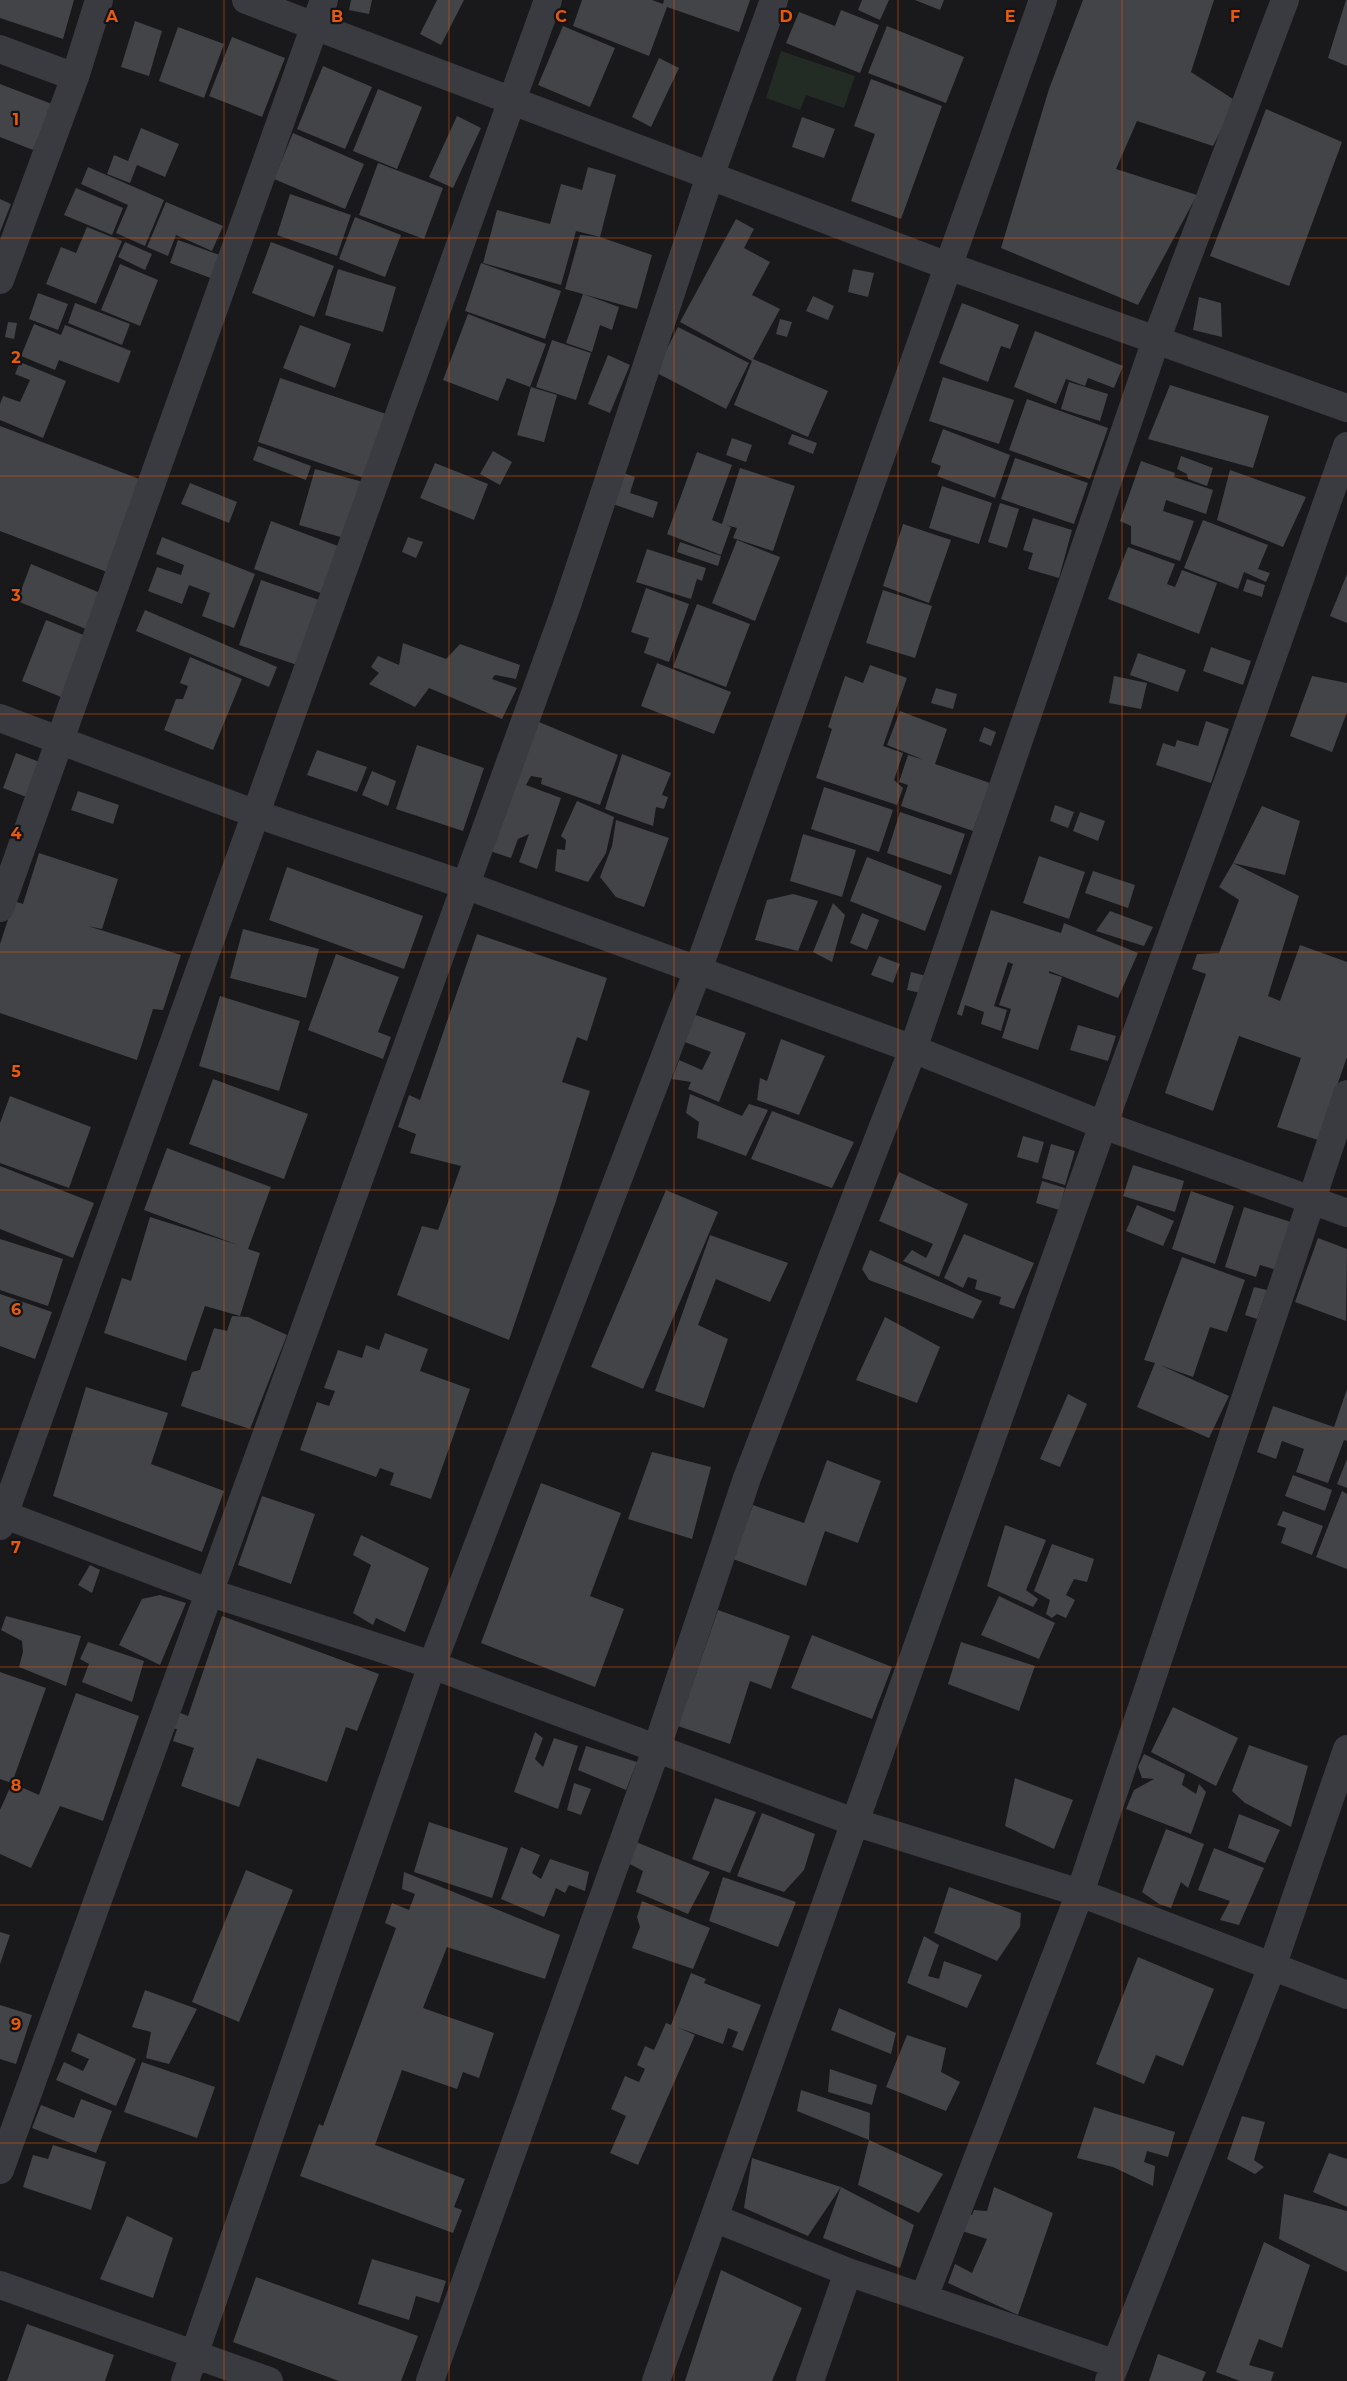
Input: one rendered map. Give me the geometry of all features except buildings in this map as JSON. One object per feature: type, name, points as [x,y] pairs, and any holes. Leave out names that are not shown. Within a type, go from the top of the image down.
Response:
[{"type":"street","points":[[0,280],[74,77],[99,0]]},
{"type":"street","points":[[246,0],[948,266],[1347,408]]},
{"type":"street","points":[[0,908],[324,0]]},
{"type":"street","points":[[548,0],[1,1518],[208,1592],[432,1665],[656,1750],[854,1822],[1080,1893],[1347,1995]]},
{"type":"street","points":[[0,2170],[464,885],[566,608],[710,176],[774,0]]},
{"type":"street","points":[[186,2381],[432,1665],[698,970],[1043,0]]},
{"type":"street","points":[[430,2381],[656,1750],[747,1478],[913,1049],[1156,340],[1285,0]]},
{"type":"street","points":[[0,49],[74,77]]},
{"type":"street","points":[[656,2381],[1103,1124],[1242,745],[1347,446]]},
{"type":"street","points":[[0,718],[256,814],[464,885],[913,1049],[1103,1124],[1347,1213]]},
{"type":"street","points":[[924,2297],[1080,1893],[1347,1094]]},
{"type":"street","points":[[714,2218],[848,2272],[924,2297],[1112,2372],[1272,1966],[1347,1749]]},
{"type":"street","points":[[810,2381],[848,2272]]},
{"type":"street","points":[[0,2286],[269,2381]]},
{"type":"shaded area","points":[[781,51],[855,76],[844,108],[806,95],[800,110],[766,98]]}]
